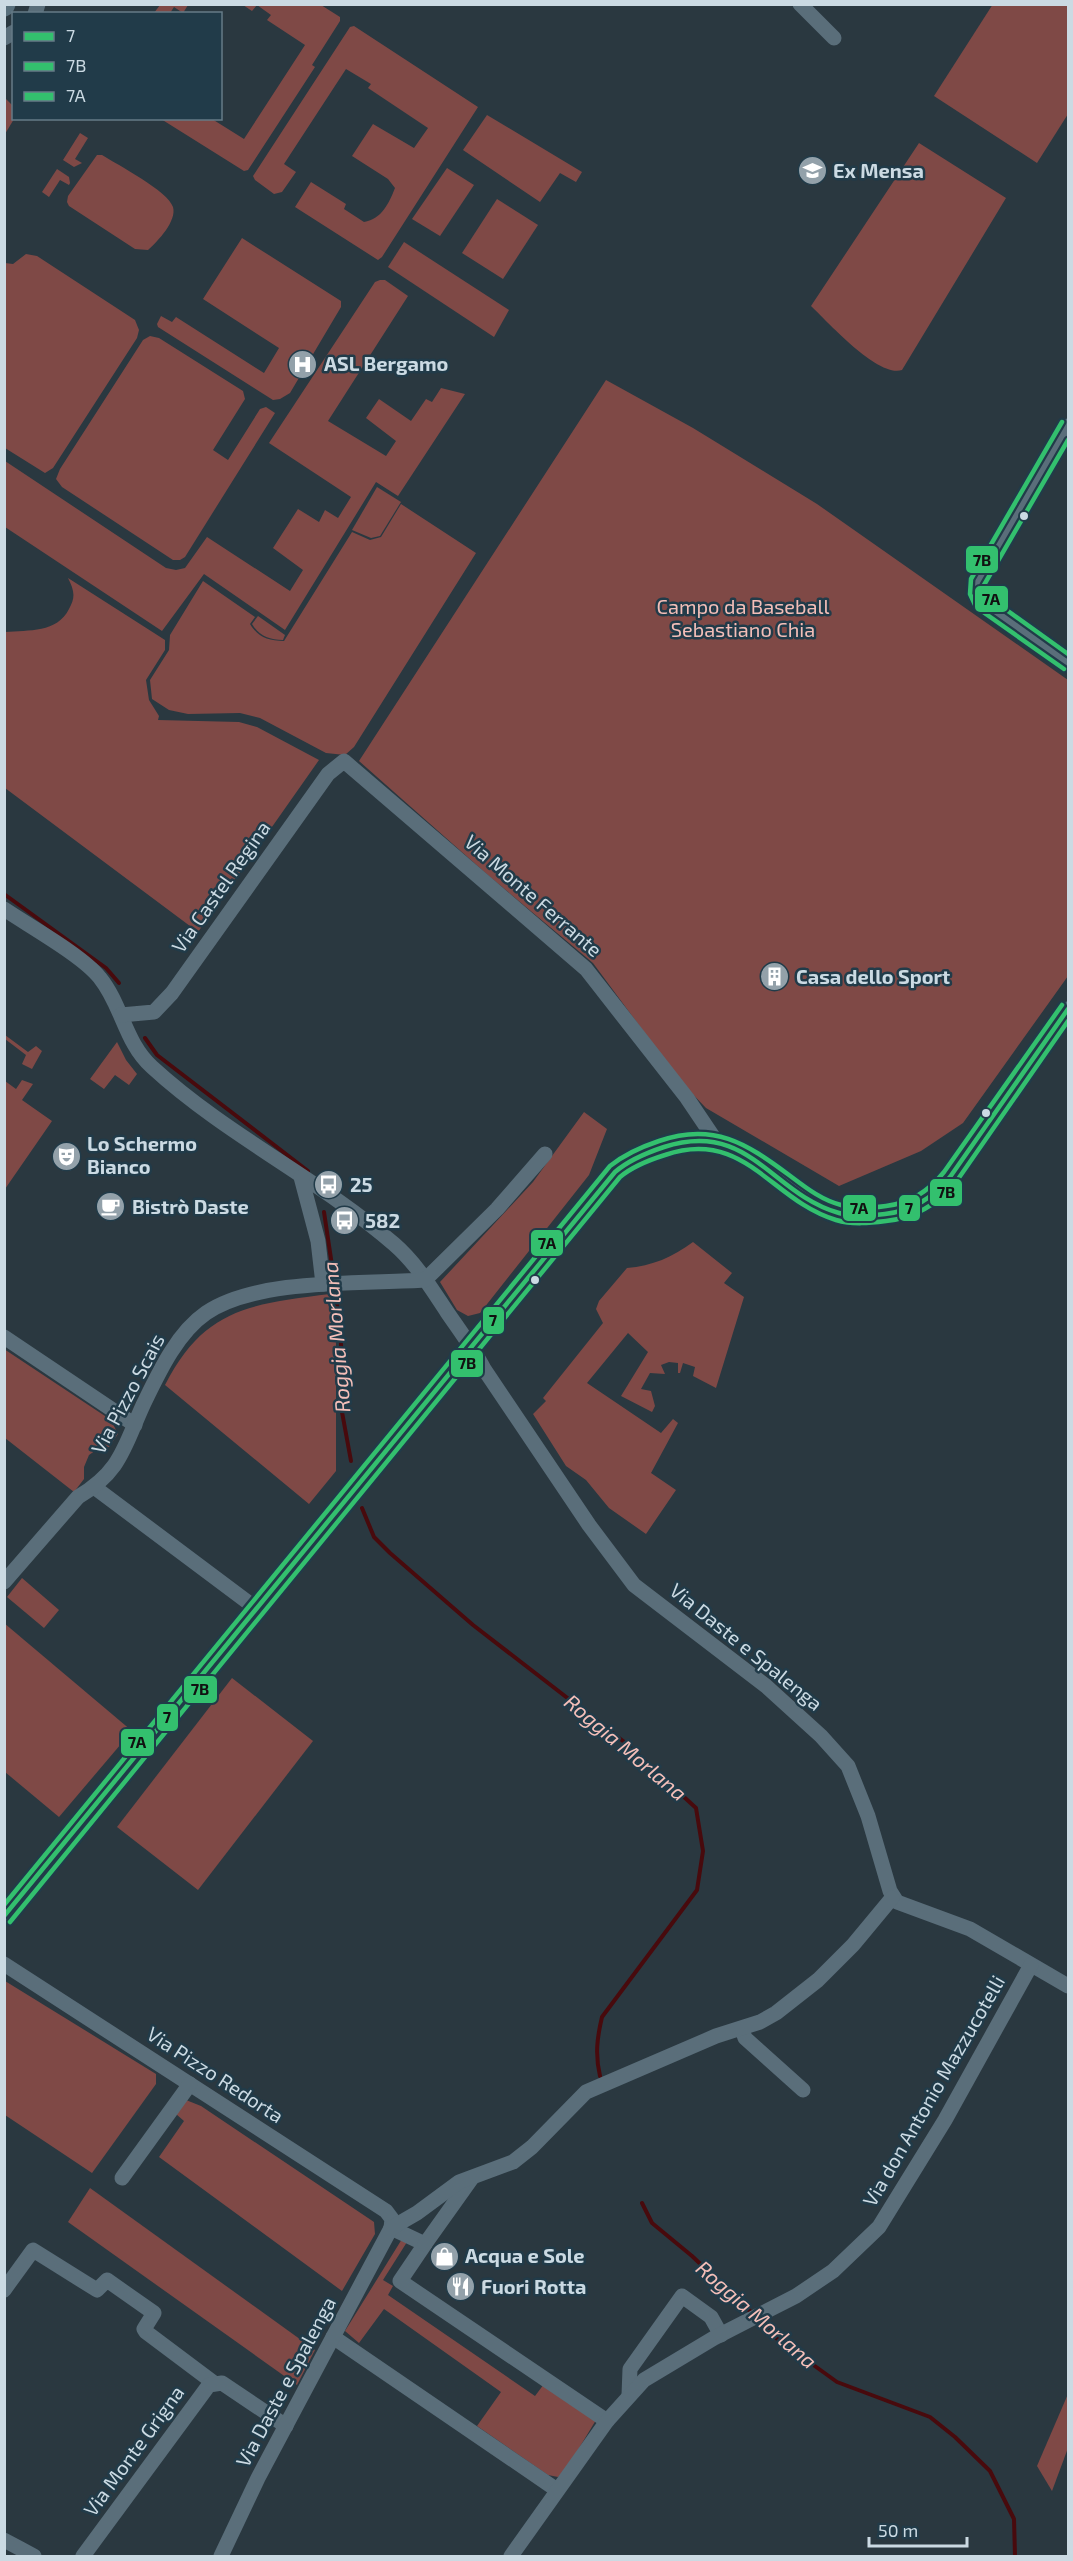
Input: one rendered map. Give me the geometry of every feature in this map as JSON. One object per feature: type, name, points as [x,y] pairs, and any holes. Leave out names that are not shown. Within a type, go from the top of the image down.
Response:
[{"type":"street","points":[[800,4],[834,38]]},
{"type":"street","points":[[1068,426],[977,583],[977,593],[981,601],[1068,663]]},
{"type":"street","name":"Via Castel Regina","points":[[121,1016],[154,1012],[172,993],[328,774],[344,761]]},
{"type":"street","name":"Via Monte Ferrante","points":[[344,761],[586,969],[687,1098],[716,1141]]},
{"type":"street","name":"Via Daste e Spalenga","points":[[4,909],[75,956],[99,976],[140,1056],[153,1068],[395,1245],[425,1280],[572,1500],[634,1585],[766,1686],[822,1736],[848,1766],[862,1798],[892,1898]]},
{"type":"street","points":[[4,1917],[471,1346],[615,1172],[627,1161],[670,1145],[716,1141],[752,1159],[806,1199],[839,1214],[871,1217],[920,1205],[932,1197],[950,1177],[1068,1009]]},
{"type":"street","points":[[302,1178],[318,1241],[333,1283],[425,1280],[497,1209],[545,1154]]},
{"type":"street","name":"Via Pizzo Scais","points":[[4,1582],[78,1497],[94,1488],[111,1472],[130,1440],[159,1374],[186,1331],[206,1313],[235,1301],[276,1289],[333,1283]]},
{"type":"street","points":[[4,1337],[135,1425]]},
{"type":"street","points":[[94,1488],[256,1609]]},
{"type":"street","points":[[391,2228],[417,2213],[459,2182],[513,2162],[525,2154],[586,2092],[716,2036],[742,2030],[776,2013],[818,1980],[853,1945],[892,1898],[897,1902],[970,1929],[1068,1986]]},
{"type":"street","name":"Via Pizzo Redorta","points":[[4,1964],[386,2211],[392,2219],[391,2228]]},
{"type":"street","name":"Via don Antonio Mazzucotelli","points":[[511,2556],[607,2421],[644,2380],[721,2335],[796,2296],[833,2271],[879,2227],[945,2120],[1031,1965]]},
{"type":"street","points":[[742,2030],[745,2038],[803,2090]]},
{"type":"street","points":[[122,2178],[190,2084]]},
{"type":"street","points":[[473,2176],[400,2281],[607,2421]]},
{"type":"street","points":[[391,2228],[425,2244]]},
{"type":"street","name":"Via Daste e Spalenga","points":[[221,2556],[286,2426],[391,2228]]},
{"type":"street","points":[[4,2290],[33,2250],[97,2290],[107,2280],[154,2313],[144,2329],[146,2332],[214,2383]]},
{"type":"street","points":[[629,2395],[630,2369],[682,2296],[711,2317],[721,2335]]},
{"type":"street","points":[[333,2337],[557,2490]]},
{"type":"street","name":"Via Monte Grigna","points":[[83,2556],[209,2385],[214,2383],[225,2385],[286,2426]]},
{"type":"street","points":[[4,2540],[34,2556]]},
{"type":"green space","points":[[160,4],[188,5],[184,12],[174,7],[171,12],[155,12]]},
{"type":"green space","points":[[993,4],[1068,5],[1068,114],[1037,163],[934,96]]},
{"type":"green space","points":[[243,5],[257,5],[252,11]]},
{"type":"green space","points":[[257,5],[321,5],[340,17],[340,21],[312,65],[315,67],[248,170],[244,171],[163,120],[214,120],[244,139],[305,45],[267,20],[271,15]]},
{"type":"green space","points":[[354,26],[478,107],[378,260],[295,207],[311,182],[346,204],[344,209],[364,222],[376,218],[387,205],[395,188],[388,179],[352,156],[373,124],[414,148],[428,128],[368,88],[371,84],[346,69],[284,164],[296,172],[282,192],[274,194],[253,176],[350,27]]},
{"type":"green space","points":[[5,98],[12,105],[13,120],[5,134]]},
{"type":"green space","points":[[487,115],[582,172],[576,182],[560,173],[540,202],[463,150]]},
{"type":"green space","points":[[80,133],[88,138],[75,159],[82,163],[74,167],[63,160]]},
{"type":"green space","points":[[919,143],[1006,198],[902,370],[892,370],[880,366],[854,347],[811,306]]},
{"type":"green space","points":[[97,155],[102,155],[153,186],[173,207],[169,224],[148,250],[135,249],[69,206],[68,196]]},
{"type":"green space","points":[[447,168],[474,185],[440,236],[412,219]]},
{"type":"green space","points":[[57,169],[69,177],[70,183],[69,185],[60,180],[49,197],[42,192]]},
{"type":"green space","points":[[497,199],[538,225],[503,279],[462,253]]},
{"type":"green space","points":[[242,238],[341,301],[341,307],[290,393],[280,399],[273,400],[158,327],[157,324],[161,316],[172,322],[176,317],[264,373],[279,348],[203,299]]},
{"type":"green space","points":[[404,242],[509,310],[494,337],[388,267]]},
{"type":"green space","points":[[26,254],[37,256],[135,320],[139,330],[137,338],[53,468],[45,473],[5,448],[5,263],[13,264]]},
{"type":"green space","points":[[385,280],[408,296],[328,421],[386,456],[396,441],[366,418],[379,399],[411,421],[426,399],[432,402],[441,388],[465,394],[398,496],[376,482],[285,630],[204,574],[162,631],[5,527],[5,461],[166,568],[176,570],[185,568],[207,537],[290,591],[303,570],[273,548],[298,509],[319,522],[325,510],[338,518],[351,497],[269,443],[375,282]]},
{"type":"green space","points":[[150,336],[159,338],[243,391],[245,399],[213,450],[228,460],[260,409],[266,407],[275,413],[185,557],[180,560],[173,560],[62,487],[56,479],[60,469],[143,340]]},
{"type":"green space","name":"Campo da Baseball Sebastiano Chia","points":[[606,380],[693,428],[817,504],[1068,680],[1068,976],[963,1123],[921,1151],[839,1186],[706,1108],[681,1082],[593,963],[489,876],[359,761]]},
{"type":"green space","points":[[377,487],[401,502],[380,536],[371,538],[352,530]]},
{"type":"green space","points":[[401,504],[476,553],[354,747],[345,755],[326,753],[260,718],[240,713],[188,714],[169,710],[152,699],[150,680],[169,650],[170,635],[203,581],[255,617],[250,624],[260,635],[268,639],[284,641],[352,532],[370,540],[381,537]]},
{"type":"green space","points":[[68,578],[165,640],[165,650],[146,680],[149,700],[159,716],[158,720],[239,722],[257,727],[319,760],[198,932],[5,788],[5,632],[42,629],[64,617],[73,601],[73,590]]},
{"type":"green space","points":[[258,616],[285,635],[283,640],[269,638],[258,632],[252,624]]},
{"type":"green space","points":[[5,1035],[28,1052],[36,1046],[42,1051],[32,1069],[22,1064],[26,1055],[5,1039]]},
{"type":"green space","points":[[117,1042],[126,1060],[137,1074],[129,1085],[115,1075],[104,1089],[90,1079]]},
{"type":"green space","points":[[22,1080],[33,1084],[22,1100],[52,1121],[5,1189],[5,1081],[16,1089]]},
{"type":"green space","points":[[584,1112],[607,1129],[589,1175],[480,1313],[468,1316],[457,1310],[440,1282],[533,1182]]},
{"type":"green space","points":[[693,1242],[732,1273],[724,1283],[744,1297],[716,1388],[693,1376],[695,1367],[683,1363],[678,1373],[678,1363],[669,1362],[661,1365],[665,1374],[650,1373],[641,1389],[651,1391],[655,1406],[652,1412],[621,1396],[648,1352],[628,1333],[587,1383],[661,1433],[673,1419],[678,1423],[651,1473],[676,1490],[646,1534],[609,1508],[586,1480],[566,1466],[533,1414],[546,1401],[543,1398],[603,1323],[596,1309],[599,1301],[627,1268],[662,1260]]},
{"type":"green space","points":[[330,1294],[336,1343],[336,1471],[309,1504],[165,1385],[180,1359],[196,1340],[232,1314],[276,1302]]},
{"type":"green space","points":[[4,1349],[111,1420],[118,1434],[109,1447],[99,1448],[89,1455],[84,1467],[84,1479],[74,1492],[5,1438]]},
{"type":"green space","points":[[22,1578],[59,1610],[44,1628],[7,1597]]},
{"type":"green space","points":[[4,1623],[132,1731],[59,1817],[5,1772]]},
{"type":"green space","points":[[232,1678],[313,1741],[198,1890],[117,1827]]},
{"type":"green space","points":[[5,1981],[156,2074],[156,2084],[92,2173],[5,2115]]},
{"type":"green space","points":[[186,2100],[201,2106],[374,2222],[375,2234],[342,2291],[159,2157],[184,2121],[176,2114]]},
{"type":"green space","points":[[90,2188],[315,2350],[297,2385],[68,2222]]},
{"type":"green space","points":[[402,2239],[407,2242],[383,2280],[393,2286],[388,2295],[535,2396],[544,2384],[596,2420],[564,2473],[558,2477],[548,2475],[477,2426],[501,2392],[384,2309],[359,2343],[345,2331]]},
{"type":"green space","points":[[1068,2394],[1068,2448],[1052,2491],[1037,2466]]},
{"type":"waterway","name":"Roggia Morlana","points":[[4,894],[106,968],[119,983]]},
{"type":"waterway","name":"Roggia Morlana","points":[[145,1038],[157,1055],[308,1171]]},
{"type":"waterway","name":"Roggia Morlana","points":[[324,1212],[334,1279]]},
{"type":"waterway","name":"Roggia Morlana","points":[[335,1286],[341,1342],[342,1412],[351,1461]]},
{"type":"waterway","name":"Roggia Morlana","points":[[362,1508],[374,1537],[390,1553],[473,1625],[623,1741],[696,1808],[703,1851],[697,1890],[602,2017],[597,2047],[600,2076]]},
{"type":"waterway","name":"Roggia Morlana","points":[[642,2203],[652,2223],[692,2256],[752,2313]]},
{"type":"waterway","name":"Roggia Morlana","points":[[759,2320],[776,2338],[837,2382],[930,2417],[955,2437],[990,2471],[1014,2519],[1015,2556]]},
{"type":"transit line","name":"7B","points":[[1062,422],[971,579],[970,594],[976,607],[1064,669]]},
{"type":"transit line","name":"7A","points":[[1068,440],[984,585],[987,596],[1068,654]]},
{"type":"transit line","name":"7A","points":[[4,1905],[610,1166],[633,1151],[659,1141],[678,1136],[713,1135],[743,1145],[814,1193],[834,1203],[852,1208],[864,1208],[904,1202],[926,1190],[944,1172],[1062,1005]]},
{"type":"transit line","name":"7","points":[[4,1916],[615,1172],[638,1157],[664,1147],[693,1141],[718,1143],[758,1162],[815,1204],[839,1213],[867,1216],[913,1207],[929,1197],[950,1177],[1068,1009]]},
{"type":"transit line","name":"7B","points":[[10,1922],[620,1177],[641,1164],[665,1155],[693,1149],[716,1151],[737,1158],[793,1198],[836,1220],[868,1223],[907,1217],[934,1203],[956,1182],[1068,1021]]},
{"type":"place","name":"Ex Mensa","points":[[812,171]]},
{"type":"place","name":"ASL Bergamo","points":[[303,364]]},
{"type":"place","name":"Casa dello Sport","points":[[775,977]]},
{"type":"place","name":"Lo Schermo Bianco","points":[[66,1156]]},
{"type":"place","name":"25","points":[[329,1185]]},
{"type":"place","name":"Bistrò Daste","points":[[111,1207]]},
{"type":"place","name":"582","points":[[344,1221]]},
{"type":"place","name":"Acqua e Sole","points":[[444,2256]]},
{"type":"place","name":"Fuori Rotta","points":[[460,2287]]}]
